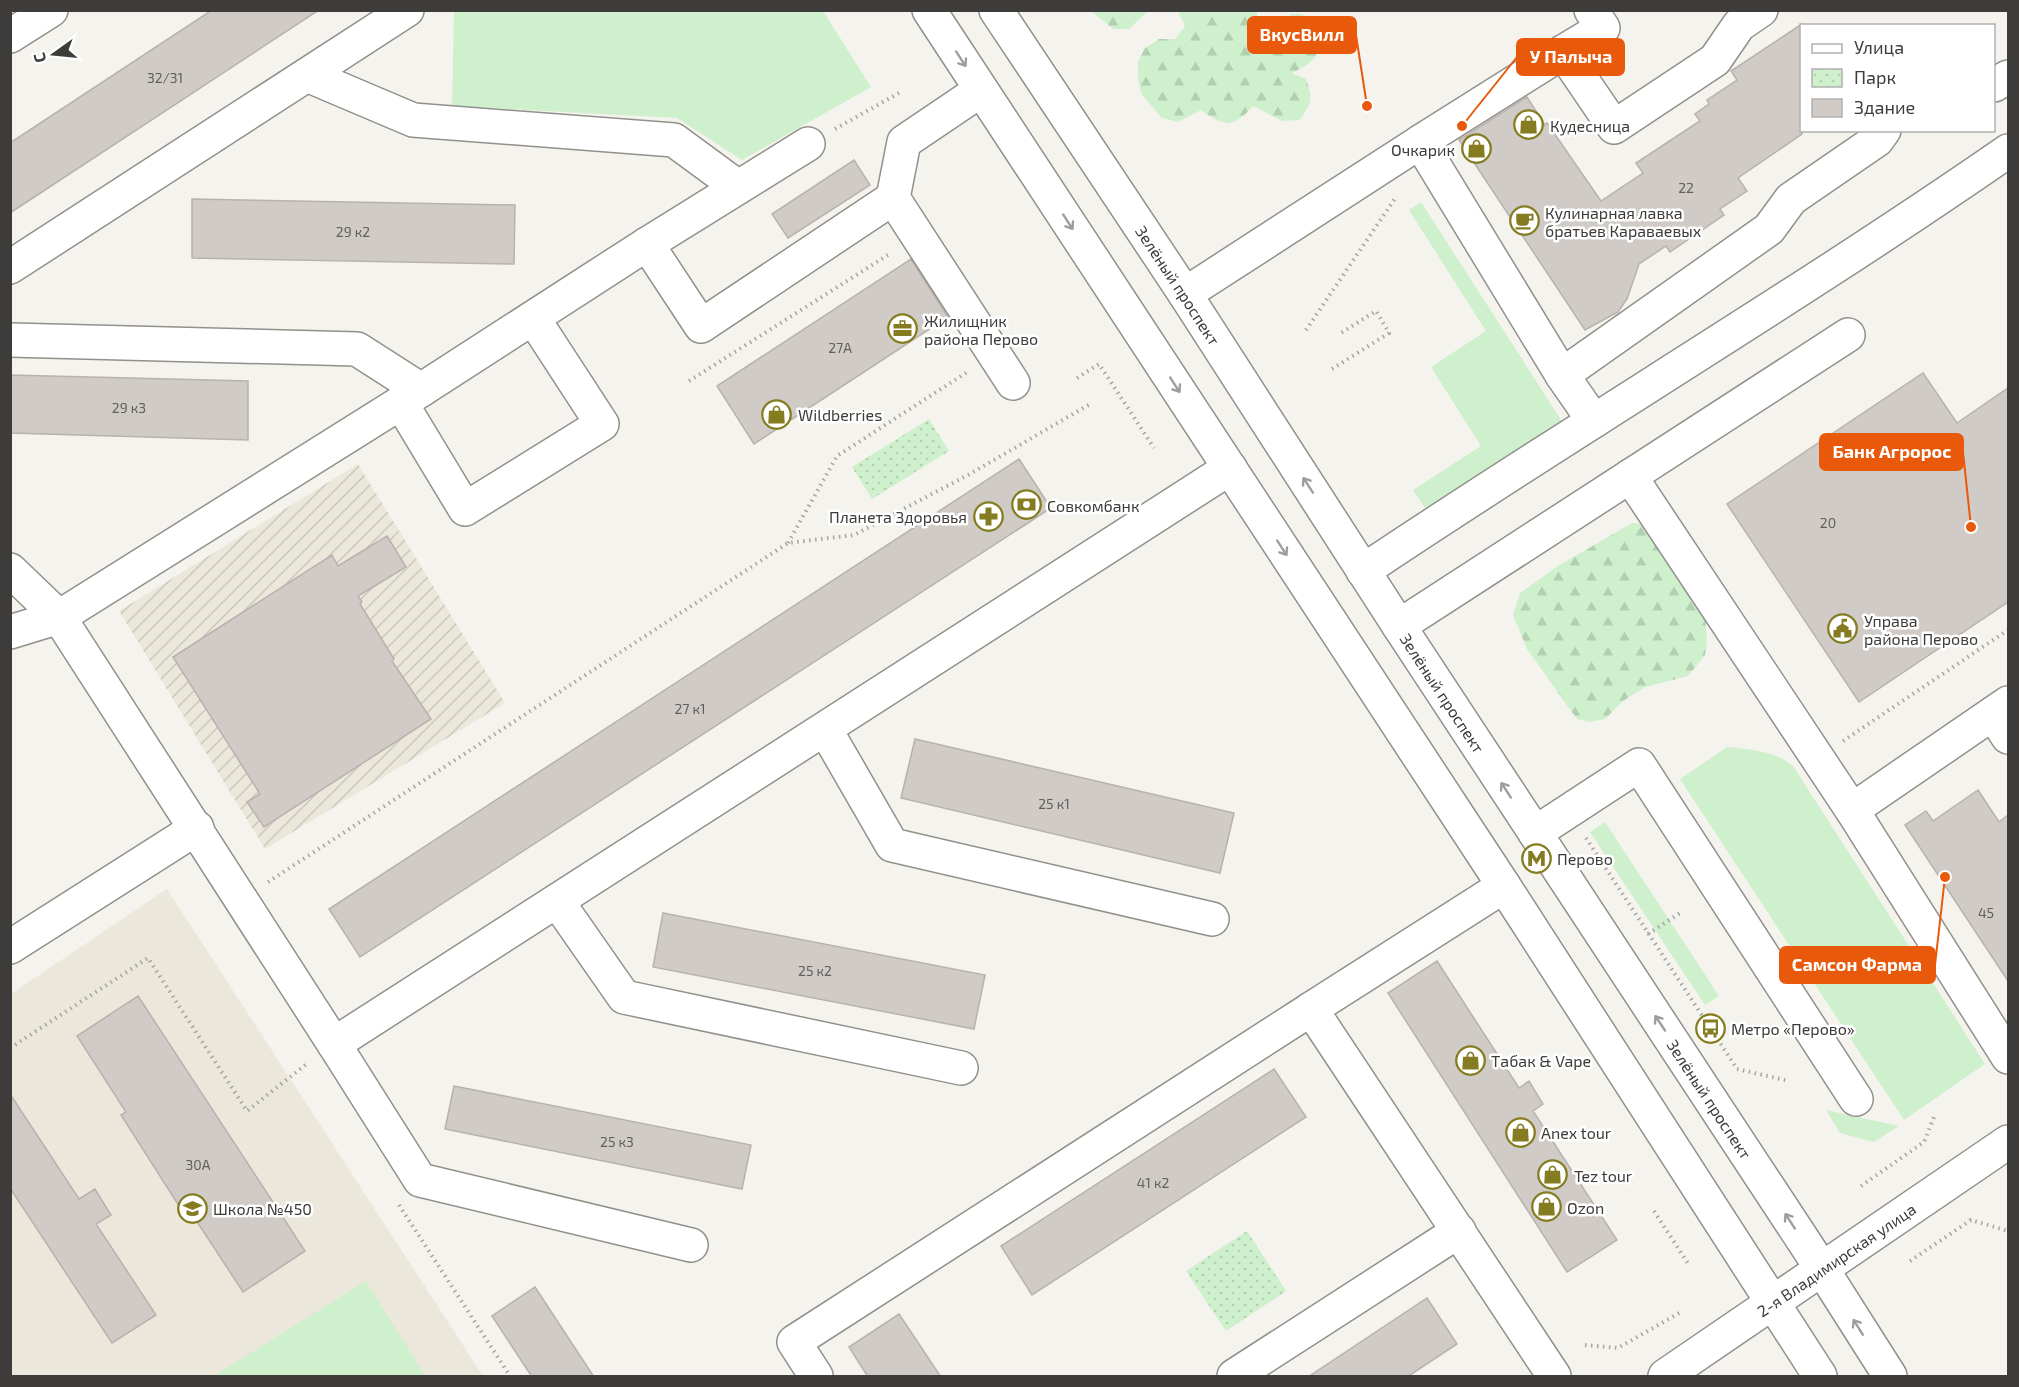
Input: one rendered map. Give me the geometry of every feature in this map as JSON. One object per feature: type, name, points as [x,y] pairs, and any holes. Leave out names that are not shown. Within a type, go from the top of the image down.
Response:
[{"type":"main road","points":[[10,36],[51,10]]},
{"type":"main road","points":[[10,267],[407,10]]},
{"type":"main road","points":[[929,10],[1504,886],[1820,1377]]},
{"type":"main road","name":"Зелёный проспект","points":[[996,10],[1185,294],[1363,571],[1822,1269],[1890,1377]]},
{"type":"main road","points":[[1185,294],[1420,142],[1603,28],[1591,10]]},
{"type":"main road","points":[[1563,52],[1614,126],[1715,60],[1739,25],[1761,10]]},
{"type":"main road","points":[[307,75],[413,120],[674,140],[738,187]]},
{"type":"main road","points":[[981,90],[904,142],[893,198],[1013,383]]},
{"type":"main road","points":[[1562,375],[1769,229],[1791,199],[1877,140],[1883,132]]},
{"type":"main road","points":[[1420,142],[1562,375],[1594,421]]},
{"type":"main road","points":[[10,632],[59,616],[411,397],[647,244],[808,144]]},
{"type":"main road","points":[[1363,571],[1896,229],[2008,151]]},
{"type":"main road","points":[[647,244],[701,326],[893,198]]},
{"type":"main road","points":[[10,340],[357,349],[411,397],[465,509],[602,423],[533,318]]},
{"type":"main road","points":[[1399,626],[1848,335]]},
{"type":"main road","points":[[321,1053],[1230,468]]},
{"type":"main road","points":[[1630,476],[1852,810],[2008,1057]]},
{"type":"main road","points":[[10,570],[59,616],[242,899],[321,1053],[420,1180],[691,1245]]},
{"type":"main road","points":[[1852,810],[2003,718]]},
{"type":"main road","points":[[825,729],[892,845],[1212,919]]},
{"type":"main road","points":[[1535,833],[1639,765],[1856,1099]]},
{"type":"main road","points":[[10,948],[197,828]]},
{"type":"main road","points":[[816,1377],[794,1342],[1504,886]]},
{"type":"main road","points":[[557,901],[624,997],[961,1068]]},
{"type":"main road","points":[[1311,1009],[1554,1377]]},
{"type":"main road","name":"2-я Владимирская улица","points":[[1665,1377],[2008,1142]]},
{"type":"main road","points":[[1234,1377],[1459,1231]]},
{"type":"path","points":[[808,144],[899,93]]},
{"type":"path","points":[[1306,330],[1397,196]]},
{"type":"path","points":[[689,381],[917,236]]},
{"type":"path","points":[[1332,369],[1389,333],[1376,311],[1341,333]]},
{"type":"path","points":[[788,543],[837,456],[994,355]]},
{"type":"path","points":[[1077,378],[1099,364],[1154,448]]},
{"type":"path","points":[[242,899],[788,543],[854,535],[968,475],[1092,403]]},
{"type":"path","points":[[1818,759],[2008,630]]},
{"type":"path","points":[[1568,812],[1737,1070],[1789,1081]]},
{"type":"path","points":[[1648,934],[1680,913]]},
{"type":"path","points":[[10,1048],[148,958],[247,1111],[321,1053]]},
{"type":"path","points":[[315,1072],[321,1053]]},
{"type":"path","points":[[1861,1186],[1924,1143],[1934,1117]]},
{"type":"path","points":[[396,1200],[510,1377]]},
{"type":"path","points":[[1654,1211],[1689,1265]]},
{"type":"path","points":[[1910,1261],[1971,1220],[2008,1231]]},
{"type":"path","points":[[1585,1345],[1618,1348],[1681,1312]]},
{"type":"shaded area","points":[[358,464],[505,703],[265,849],[119,611]]},
{"type":"shaded area","name":"Школа №450","points":[[167,889],[483,1376],[11,1376],[11,994]]},
{"type":"green space","points":[[454,11],[823,11],[871,87],[742,160],[677,118],[452,106]]},
{"type":"green space","points":[[1091,11],[1148,11],[1129,29],[1113,29]]},
{"type":"green space","points":[[1178,11],[1257,11],[1257,22],[1267,33],[1292,14],[1303,15],[1311,19],[1319,34],[1318,51],[1311,61],[1292,73],[1306,79],[1310,92],[1309,105],[1299,120],[1282,121],[1253,106],[1240,118],[1229,123],[1216,120],[1201,110],[1178,122],[1162,118],[1142,95],[1138,79],[1138,62],[1145,48],[1159,39],[1175,39],[1185,26]]},
{"type":"green space","points":[[1421,202],[1565,426],[1429,514],[1413,490],[1481,446],[1431,367],[1486,331],[1409,210]]},
{"type":"green space","points":[[929,419],[949,451],[872,499],[852,467]]},
{"type":"green space","points":[[1632,523],[1643,524],[1705,615],[1707,640],[1705,655],[1688,676],[1645,687],[1623,701],[1605,719],[1589,722],[1577,719],[1527,649],[1513,615],[1520,593],[1558,566]]},
{"type":"green space","points":[[1727,747],[1770,754],[1793,766],[1985,1064],[1904,1120],[1680,779]]},
{"type":"green space","points":[[1605,822],[1719,996],[1705,1005],[1590,832]]},
{"type":"green space","points":[[1826,1110],[1899,1126],[1874,1142],[1840,1133]]},
{"type":"green space","points":[[1247,1231],[1286,1291],[1226,1331],[1186,1271]]},
{"type":"green space","points":[[366,1281],[425,1376],[214,1376]]},
{"type":"building","points":[[212,10],[319,10],[10,213],[10,143]]},
{"type":"building","points":[[1800,25],[1800,132],[1802,134],[1738,178],[1747,191],[1720,209],[1724,215],[1670,252],[1666,246],[1639,264],[1627,299],[1618,312],[1585,330],[1459,140],[1527,97],[1601,201],[1643,173],[1636,163],[1700,121],[1695,114],[1709,104],[1707,100],[1737,80],[1731,71]]},
{"type":"building","points":[[854,160],[870,185],[788,238],[772,214]]},
{"type":"building","points":[[192,199],[515,205],[514,264],[192,258]]},
{"type":"building","points":[[911,259],[948,317],[754,444],[717,386]]},
{"type":"building","points":[[1923,373],[1957,423],[2008,388],[2008,602],[1859,702],[1727,504]]},
{"type":"building","points":[[10,375],[248,381],[248,440],[10,433]]},
{"type":"building","points":[[1019,459],[1051,508],[360,957],[329,909]]},
{"type":"building","points":[[387,536],[406,567],[358,596],[362,602],[360,604],[394,659],[392,661],[431,719],[264,827],[247,802],[260,794],[173,657],[332,555],[338,566]]},
{"type":"building","points":[[915,739],[1234,813],[1220,873],[901,798]]},
{"type":"building","points":[[1978,790],[1999,822],[2008,815],[2008,981],[1905,825],[1926,811],[1933,821]]},
{"type":"building","points":[[663,913],[985,975],[974,1029],[653,967]]},
{"type":"building","points":[[1437,961],[1519,1088],[1529,1081],[1543,1104],[1533,1111],[1617,1240],[1567,1272],[1388,993]]},
{"type":"building","points":[[138,996],[305,1251],[243,1292],[194,1217],[188,1220],[121,1115],[126,1112],[77,1036]]},
{"type":"building","points":[[1274,1069],[1306,1117],[1032,1295],[1001,1246]]},
{"type":"building","points":[[454,1086],[751,1145],[742,1189],[445,1129]]},
{"type":"building","points":[[10,1094],[79,1199],[95,1189],[111,1215],[96,1224],[156,1315],[112,1343],[10,1188]]},
{"type":"building","points":[[535,1287],[594,1377],[532,1377],[492,1316]]},
{"type":"building","points":[[1427,1298],[1457,1344],[1407,1377],[1308,1377]]},
{"type":"building","points":[[899,1314],[941,1377],[868,1377],[849,1347]]},
{"type":"place","name":"ВкусВилл","points":[[1367,106]]},
{"type":"place","name":"Кудесница","points":[[1529,125]]},
{"type":"place","name":"У Палыча","points":[[1462,126]]},
{"type":"place","name":"Очкарик","points":[[1476,149]]},
{"type":"place","name":"Кулинарная лавка братьев Караваевых","points":[[1524,221]]},
{"type":"place","name":"Жилищник района Перово","points":[[903,329]]},
{"type":"place","name":"Wildberries","points":[[777,414]]},
{"type":"place","name":"Совкомбанк","points":[[1026,505]]},
{"type":"place","name":"Планета Здоровья","points":[[988,516]]},
{"type":"place","name":"Банк Агророс","points":[[1971,527]]},
{"type":"place","name":"Управа района Перово","points":[[1843,629]]},
{"type":"place","name":"Перово","points":[[1536,858]]},
{"type":"place","name":"Самсон Фарма","points":[[1945,877]]},
{"type":"place","name":"Метро «Перово»","points":[[1710,1028]]},
{"type":"place","name":"Табак & Vape","points":[[1470,1060]]},
{"type":"place","name":"Anex tour","points":[[1520,1132]]},
{"type":"place","name":"Tez tour","points":[[1553,1175]]},
{"type":"place","name":"Ozon","points":[[1546,1207]]},
{"type":"place","name":"Школа №450","points":[[192,1208]]}]
